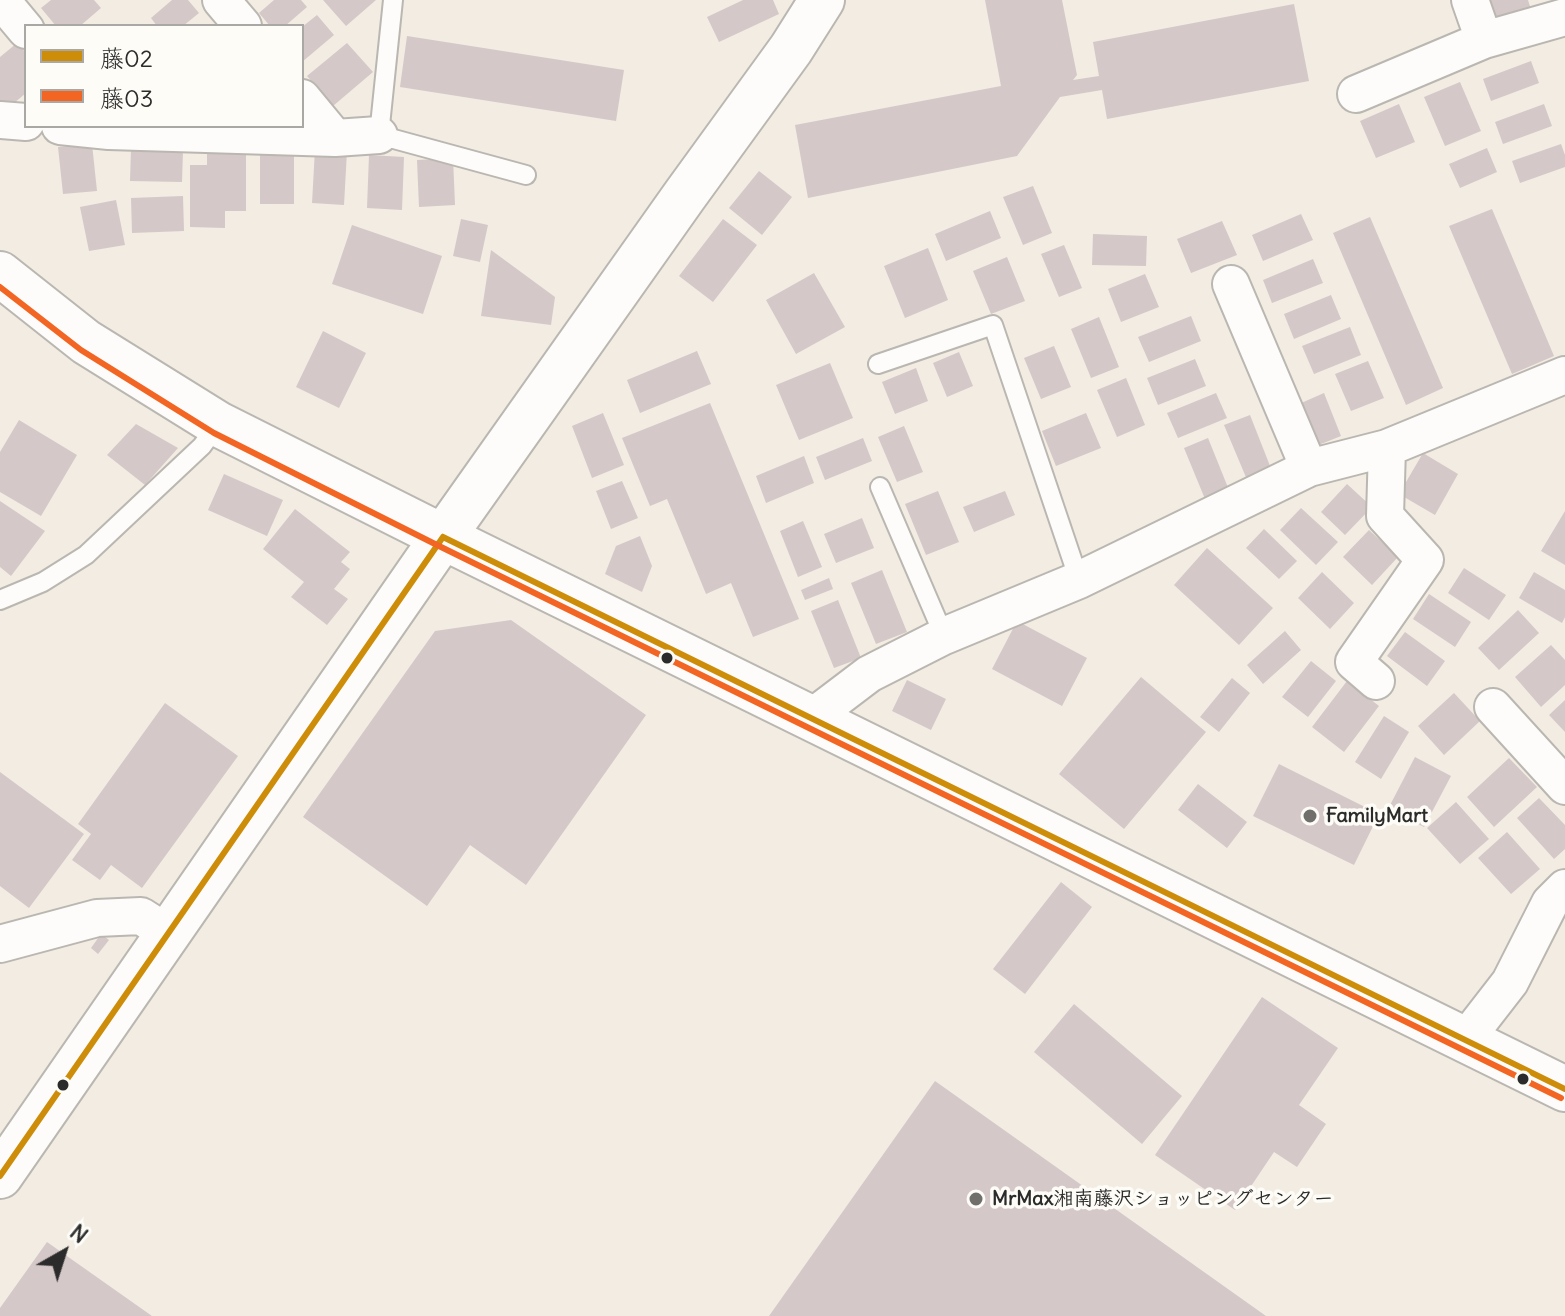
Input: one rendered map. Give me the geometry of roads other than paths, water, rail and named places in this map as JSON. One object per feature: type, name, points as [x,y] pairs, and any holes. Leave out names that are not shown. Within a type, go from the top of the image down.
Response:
[{"type":"street","points":[[1,0],[24,28]]},
{"type":"street","points":[[221,0],[241,24]]},
{"type":"street","points":[[0,1176],[443,537],[791,49],[822,0]]},
{"type":"street","points":[[1470,0],[1484,40]]},
{"type":"street","points":[[1356,94],[1484,40],[1565,17]]},
{"type":"street","points":[[304,100],[335,138]]},
{"type":"street","points":[[0,120],[24,122]]},
{"type":"street","points":[[107,128],[335,138],[379,135]]},
{"type":"street","points":[[0,274],[86,342],[218,424],[1565,1089]]},
{"type":"street","points":[[1231,284],[1309,468]]},
{"type":"street","points":[[811,718],[869,674],[944,636],[1079,580],[1309,468],[1387,448],[1565,375]]},
{"type":"street","points":[[1376,681],[1354,662],[1425,560],[1385,516],[1387,448]]},
{"type":"street","points":[[1493,707],[1565,786]]},
{"type":"street","points":[[1465,1040],[1510,982],[1550,903],[1565,888]]},
{"type":"street","points":[[0,944],[97,918],[141,916],[169,934]]},
{"type":"lane","points":[[393,0],[379,135],[526,175]]},
{"type":"lane","points":[[878,364],[993,325],[1079,580]]},
{"type":"lane","points":[[0,600],[43,582],[86,555],[202,446],[218,424]]},
{"type":"lane","points":[[880,487],[944,636]]},
{"type":"place","name":"FamilyMart","points":[[1310,816]]},
{"type":"place","name":"MrMax湘南藤沢ショッピングセンター","points":[[976,1199]]}]
